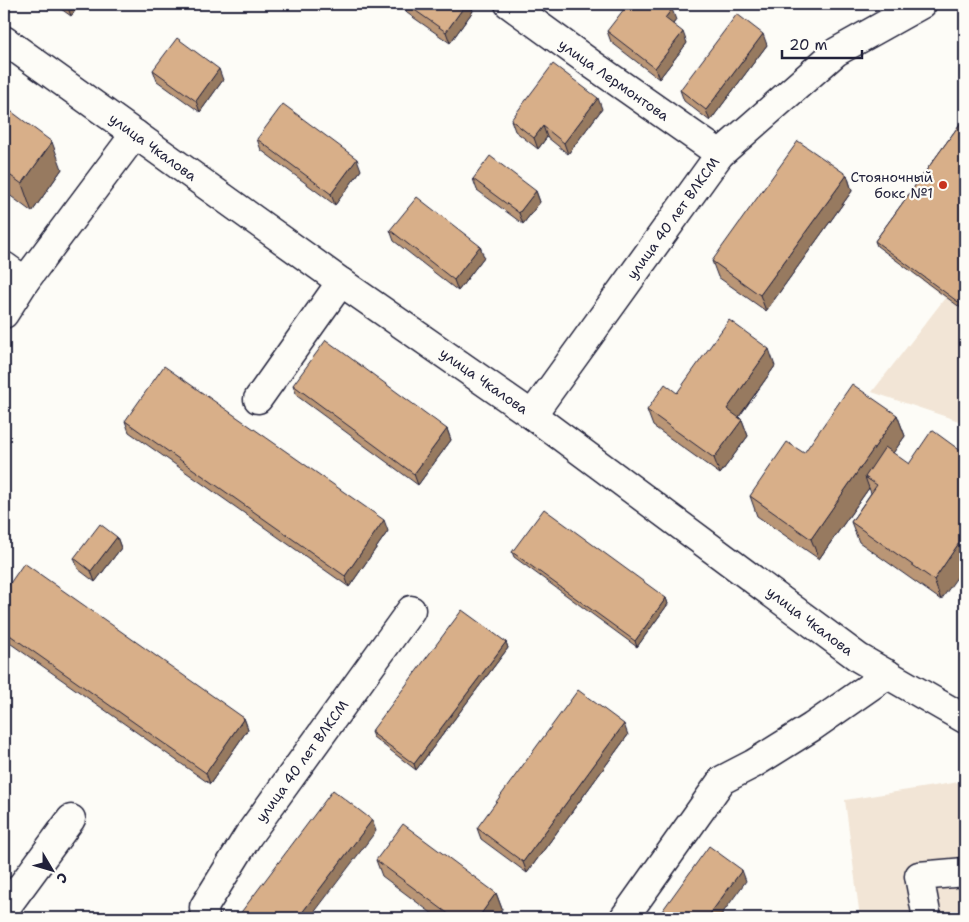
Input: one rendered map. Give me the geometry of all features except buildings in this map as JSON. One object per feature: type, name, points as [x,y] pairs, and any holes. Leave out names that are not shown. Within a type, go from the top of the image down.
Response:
[{"type":"street","name":"улица Лермонтова","points":[[509,4],[593,66],[720,154]]},
{"type":"street","name":"улица 40 лет ВЛКСМ","points":[[532,414],[720,154],[836,52],[922,4]]},
{"type":"street","name":"улица Чкалова","points":[[4,40],[341,282],[532,414],[859,658],[965,719]]},
{"type":"street","points":[[4,314],[14,274],[135,134]]},
{"type":"street","points":[[258,399],[341,282]]},
{"type":"street","name":"улица 40 лет ВЛКСМ","points":[[205,918],[204,907],[248,836],[411,610]]},
{"type":"street","points":[[624,918],[722,780],[753,764],[812,727],[888,674]]},
{"type":"street","points":[[4,910],[71,819]]},
{"type":"street","points":[[927,918],[919,876],[965,872]]},
{"type":"shaded area","points":[[965,125],[965,423],[872,392],[945,298],[877,246]]},
{"type":"shaded area","points":[[965,781],[965,918],[860,918],[845,800]]},
{"type":"place","name":"Стояночный бокс №1","points":[[943,185]]}]
